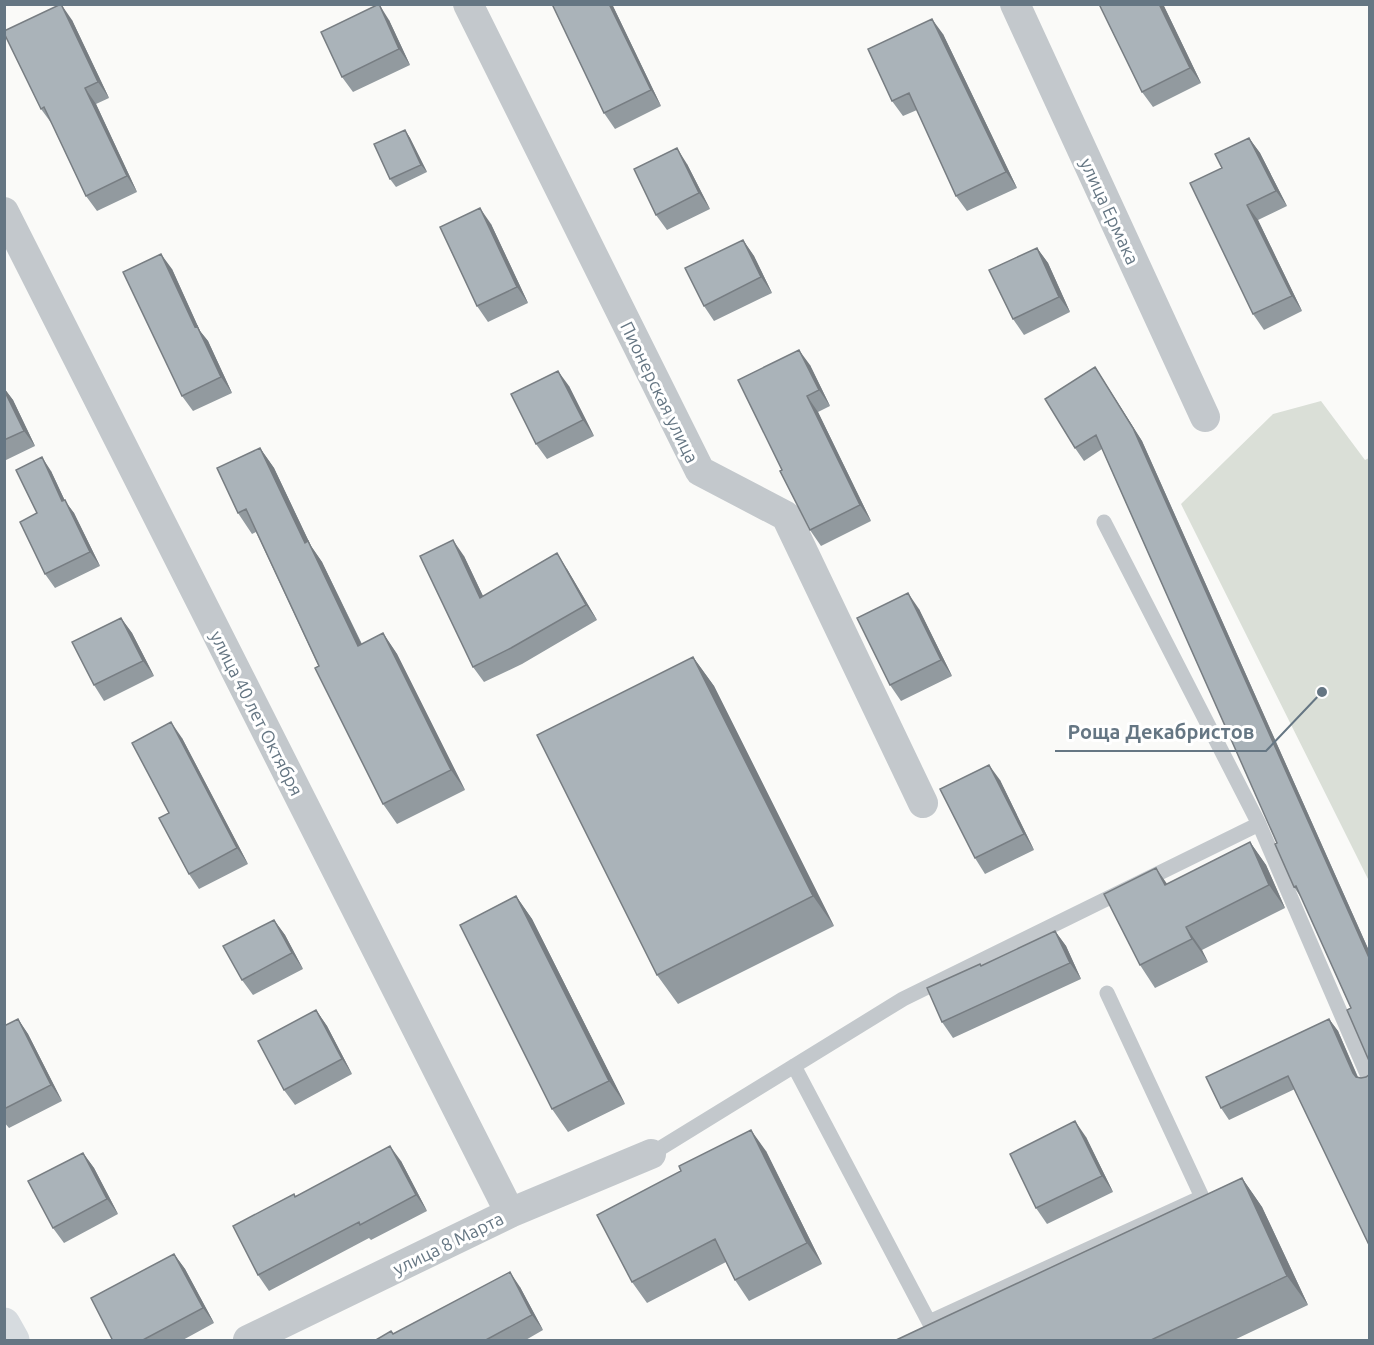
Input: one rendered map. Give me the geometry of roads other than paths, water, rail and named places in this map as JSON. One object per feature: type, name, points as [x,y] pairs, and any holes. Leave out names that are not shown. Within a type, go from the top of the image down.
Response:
[{"type":"main road","points":[[4,1324],[13,1341]]},
{"type":"street","name":"Пионерская улица","points":[[468,4],[700,471],[786,516],[923,803]]},
{"type":"street","name":"улица Ермака","points":[[1015,4],[1206,417]]},
{"type":"street","name":"улица 40 лет Октября","points":[[4,212],[510,1213]]},
{"type":"street","name":"улица 8 Марта","points":[[248,1341],[510,1213],[651,1155]]},
{"type":"lane","points":[[1104,522],[1259,824],[1370,1081]]},
{"type":"lane","points":[[651,1155],[903,999],[1259,824]]},
{"type":"lane","points":[[794,1066],[929,1322],[1202,1197],[1107,993]]},
{"type":"place","name":"Роща Декабристов","points":[[1322,692]]}]
